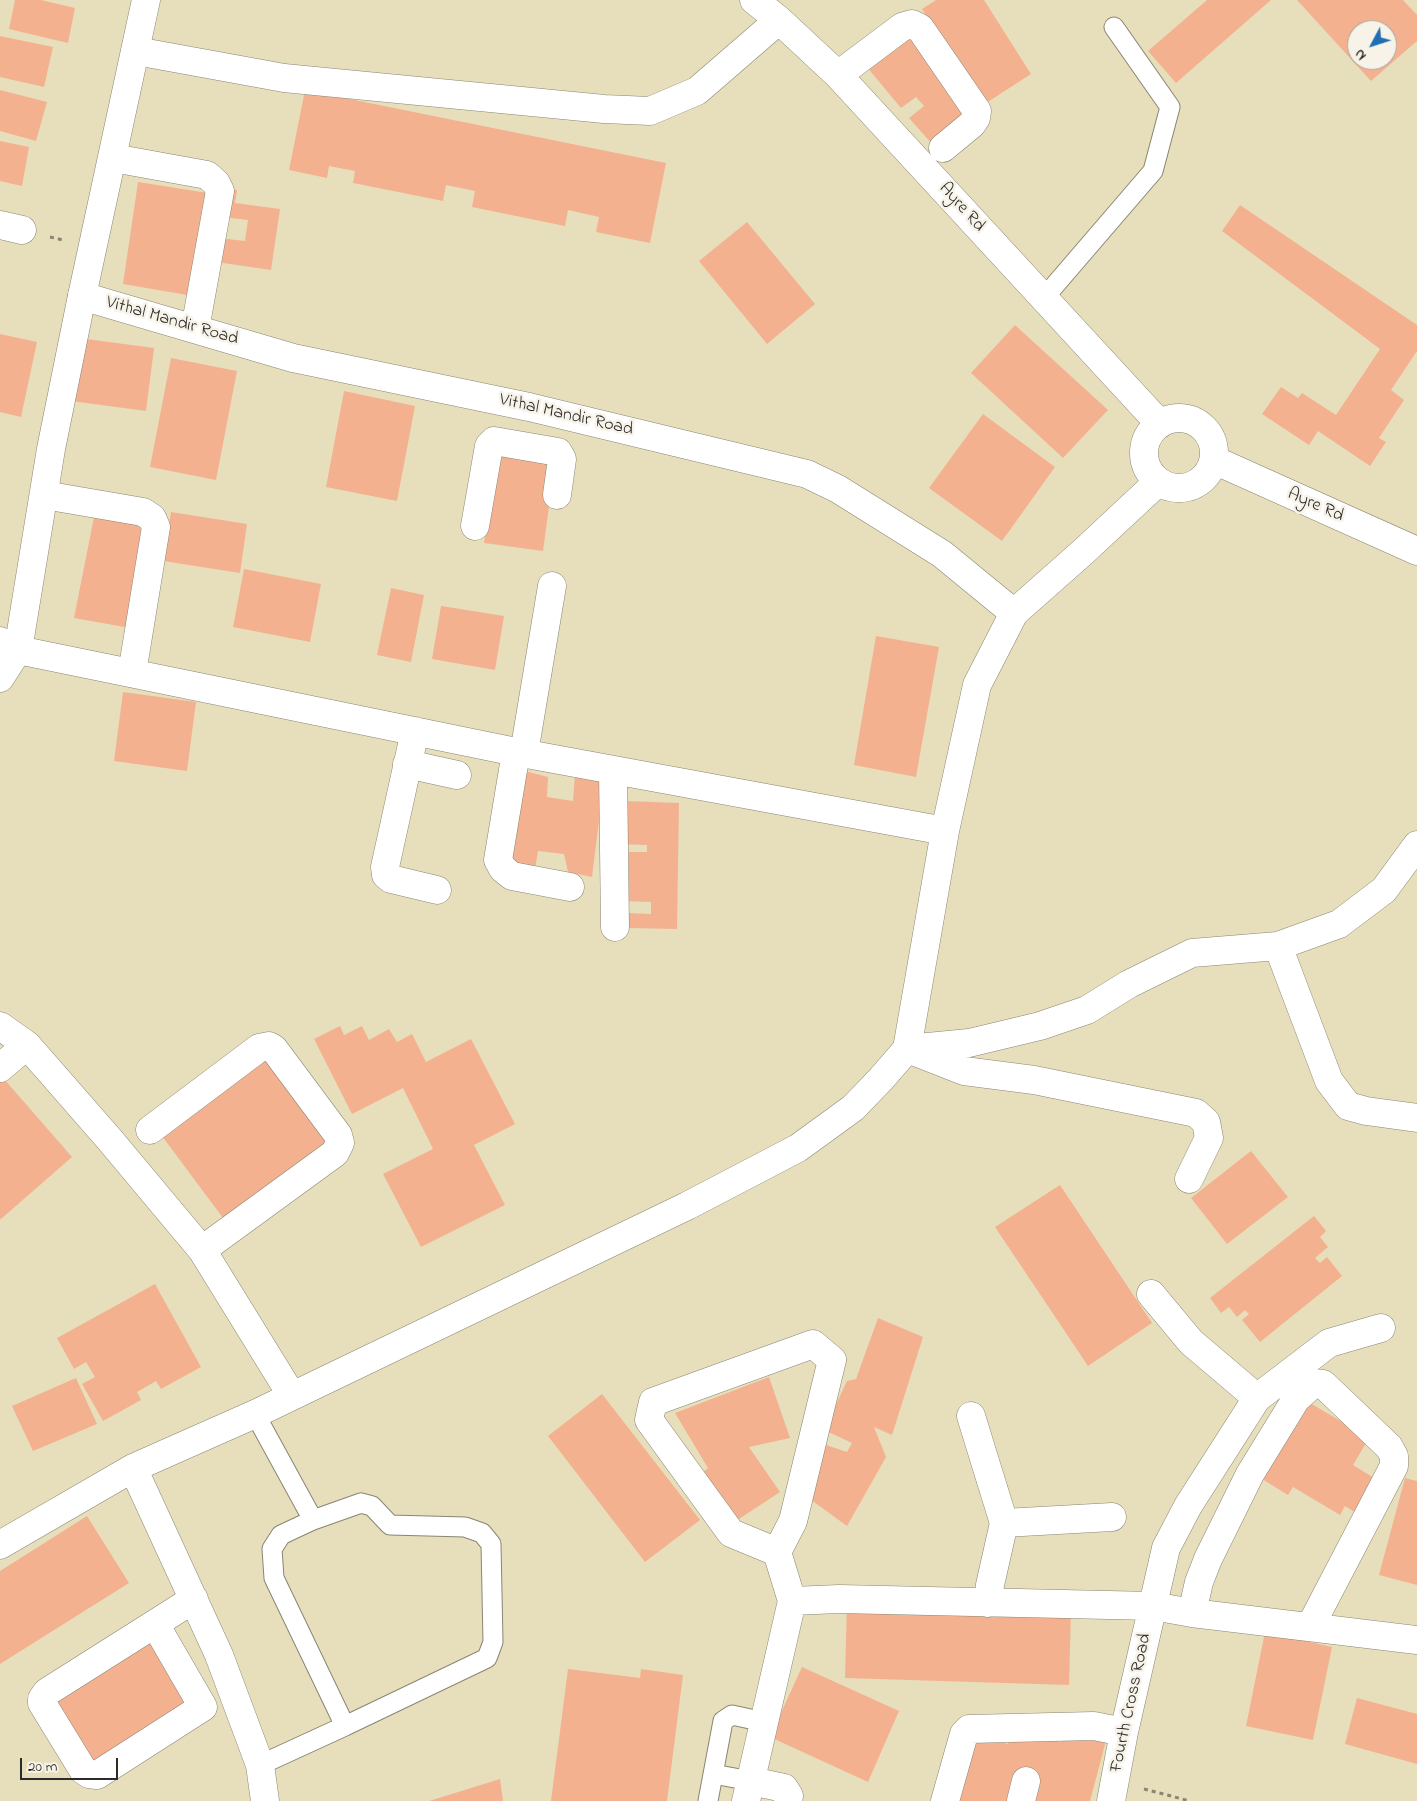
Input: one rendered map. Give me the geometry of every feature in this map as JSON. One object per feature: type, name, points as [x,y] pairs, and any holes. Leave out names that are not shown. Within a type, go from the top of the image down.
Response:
[{"type":"street","points":[[0,678],[44,495],[82,296],[146,0]]},
{"type":"street","name":"Ayre Rd","points":[[754,0],[779,20],[838,74],[1160,424]]},
{"type":"street","points":[[136,51],[284,78],[604,109],[650,111],[697,91],[779,20]]},
{"type":"street","points":[[838,74],[902,27],[912,24],[920,28],[977,111],[976,118],[972,124],[943,148]]},
{"type":"street","points":[[113,158],[208,175],[216,183],[220,191],[195,329]]},
{"type":"street","name":"Vithal Mandir Road","points":[[82,296],[293,358],[530,407],[807,474],[838,489],[942,554],[1014,613]]},
{"type":"street","points":[[523,446],[530,407]]},
{"type":"street","points":[[1182,418],[1203,428],[1210,437],[1214,448],[1214,460],[1202,480],[1192,486],[1169,487],[1158,482],[1150,474],[1144,452],[1146,441],[1151,431],[1160,424],[1170,419],[1182,418]]},
{"type":"street","points":[[475,526],[489,446],[498,441],[558,452],[562,459],[557,495]]},
{"type":"street","name":"Ayre Rd","points":[[1214,460],[1415,545]]},
{"type":"street","points":[[0,1545],[132,1468],[255,1414],[687,1206],[798,1148],[853,1108],[881,1080],[907,1048],[945,831],[977,685],[1014,613],[1158,482]]},
{"type":"street","points":[[44,495],[143,512],[152,518],[156,527],[132,673]]},
{"type":"street","points":[[552,586],[498,860],[503,869],[512,876],[570,887]]},
{"type":"street","points":[[9,645],[132,673],[520,753],[945,831]]},
{"type":"street","points":[[415,731],[384,867],[386,875],[391,879],[437,890]]},
{"type":"street","points":[[408,764],[457,775]]},
{"type":"street","points":[[613,770],[615,928]]},
{"type":"street","points":[[907,1048],[970,1043],[1040,1026],[1087,1010],[1129,984],[1192,953],[1278,946],[1339,924],[1384,890],[1417,844]]},
{"type":"street","points":[[1278,946],[1329,1081],[1348,1106],[1366,1111],[1417,1118]]},
{"type":"street","points":[[0,1026],[27,1045],[202,1250],[292,1396]]},
{"type":"street","points":[[0,1068],[27,1045]]},
{"type":"street","points":[[150,1130],[259,1048],[269,1046],[274,1049],[338,1135],[340,1143],[334,1153],[202,1250]]},
{"type":"street","points":[[907,1048],[964,1071],[1034,1080],[1196,1113],[1206,1122],[1208,1138],[1189,1179]]},
{"type":"street","points":[[1151,1294],[1191,1342],[1257,1398],[1329,1343],[1381,1328]]},
{"type":"street","points":[[777,1552],[731,1533],[649,1420],[653,1402],[813,1344],[832,1360],[792,1521],[777,1552],[792,1601],[749,1791],[784,1788],[789,1796],[788,1801]]},
{"type":"street","points":[[1192,1613],[1208,1560],[1250,1474],[1296,1399],[1314,1383],[1323,1384],[1389,1447],[1394,1456],[1394,1466],[1310,1627]]},
{"type":"street","name":"Fourth Cross Road","points":[[1113,1791],[1124,1732],[1166,1548],[1188,1506],[1257,1398]]},
{"type":"street","points":[[971,1416],[1004,1522],[990,1585],[988,1603]]},
{"type":"street","points":[[132,1468],[219,1655],[260,1765],[265,1801]]},
{"type":"street","points":[[1004,1522],[1112,1517]]},
{"type":"street","points":[[155,1624],[203,1707],[97,1775],[89,1774],[83,1770],[42,1703],[42,1698],[47,1692],[194,1599]]},
{"type":"street","points":[[792,1601],[838,1599],[1153,1606],[1192,1613],[1417,1640]]},
{"type":"street","points":[[946,1801],[964,1734],[969,1729],[1094,1726],[1124,1732]]},
{"type":"lane","points":[[1043,299],[1153,171],[1170,107],[1114,27]]},
{"type":"lane","points":[[255,1414],[313,1520]]},
{"type":"lane","points":[[260,1765],[345,1726],[487,1658],[493,1642],[491,1544],[482,1533],[465,1527],[390,1525],[372,1506],[361,1503],[313,1520],[281,1535],[272,1549],[274,1578],[345,1726]]},
{"type":"lane","points":[[708,1801],[723,1721],[732,1715],[764,1722]]},
{"type":"lane","points":[[713,1774],[749,1791]]},
{"type":"path","points":[[11,227],[93,248]]},
{"type":"path","points":[[1113,1791],[1190,1801]]},
{"type":"building","points":[[15,0],[41,0],[75,8],[68,43],[9,29]]},
{"type":"building","points":[[936,0],[984,0],[1031,74],[983,105],[922,9]]},
{"type":"building","points":[[1207,0],[1271,0],[1176,83],[1148,51]]},
{"type":"building","points":[[1297,0],[1403,0],[1417,15],[1417,41],[1397,58],[1397,20],[1347,20],[1347,55]]},
{"type":"building","points":[[915,32],[969,113],[933,145],[909,118],[924,106],[916,97],[901,108],[866,66]]},
{"type":"building","points":[[0,36],[53,47],[44,87],[0,77]]},
{"type":"building","points":[[1361,70],[1384,70],[1371,81]]},
{"type":"building","points":[[0,90],[47,102],[36,141],[0,131]]},
{"type":"building","points":[[305,90],[666,163],[650,243],[596,232],[599,217],[568,210],[565,226],[472,207],[475,191],[446,185],[443,201],[353,183],[355,171],[329,166],[327,178],[289,170]]},
{"type":"building","points":[[0,141],[29,147],[22,186],[0,181]]},
{"type":"building","points":[[138,182],[208,193],[193,296],[123,284]]},
{"type":"building","points":[[225,189],[237,190],[235,203],[280,209],[271,270],[216,262],[219,238],[245,241],[248,220],[222,217]]},
{"type":"building","points":[[1240,205],[1417,325],[1417,351],[1391,390],[1404,400],[1379,438],[1386,442],[1370,466],[1318,431],[1309,445],[1262,414],[1281,387],[1298,398],[1302,393],[1336,415],[1380,349],[1222,231]]},
{"type":"building","points":[[747,222],[815,304],[767,344],[699,261]]},
{"type":"building","points":[[1015,325],[1108,410],[1063,458],[971,373]]},
{"type":"building","points":[[0,334],[37,342],[21,417],[0,412]]},
{"type":"building","points":[[79,338],[154,348],[146,411],[71,401]]},
{"type":"building","points":[[171,358],[237,371],[216,480],[150,467]]},
{"type":"building","points":[[344,391],[415,406],[397,501],[326,487]]},
{"type":"building","points":[[983,414],[1055,467],[1002,541],[929,488]]},
{"type":"building","points":[[497,447],[556,455],[543,551],[484,543]]},
{"type":"building","points":[[95,512],[148,520],[130,628],[74,618]]},
{"type":"building","points":[[171,512],[247,524],[240,573],[163,561]]},
{"type":"building","points":[[244,569],[321,584],[310,642],[233,627]]},
{"type":"building","points":[[391,588],[424,595],[411,662],[377,655]]},
{"type":"building","points":[[441,606],[504,616],[495,670],[432,659]]},
{"type":"building","points":[[876,636],[939,647],[916,777],[854,765]]},
{"type":"building","points":[[123,692],[196,702],[187,771],[114,761]]},
{"type":"building","points":[[521,770],[548,777],[547,797],[573,801],[575,776],[604,781],[592,877],[568,872],[564,854],[538,851],[535,869],[505,863]]},
{"type":"building","points":[[625,801],[679,803],[677,929],[627,928],[627,913],[651,914],[651,902],[619,901],[619,890],[628,890],[629,852],[647,852],[647,845],[618,844]]},
{"type":"building","points":[[340,1026],[344,1035],[362,1026],[369,1040],[389,1029],[397,1042],[412,1034],[426,1062],[471,1039],[515,1124],[474,1145],[505,1205],[421,1247],[383,1174],[433,1149],[403,1088],[352,1114],[314,1039]]},
{"type":"building","points":[[270,1054],[335,1140],[226,1222],[162,1136]]},
{"type":"building","points":[[4,1079],[72,1157],[1,1219],[0,1083]]},
{"type":"building","points":[[1251,1151],[1288,1197],[1227,1244],[1191,1198]]},
{"type":"building","points":[[1060,1185],[1152,1323],[1088,1366],[995,1227]]},
{"type":"building","points":[[1314,1216],[1326,1231],[1320,1237],[1328,1247],[1315,1258],[1320,1263],[1327,1257],[1342,1276],[1260,1342],[1242,1320],[1249,1314],[1245,1310],[1237,1317],[1229,1307],[1221,1313],[1210,1298]]},
{"type":"building","points":[[155,1284],[201,1367],[161,1389],[156,1381],[137,1392],[141,1400],[103,1421],[82,1384],[95,1377],[86,1362],[74,1369],[57,1338]]},
{"type":"building","points":[[878,1318],[923,1337],[892,1435],[874,1427],[886,1457],[847,1526],[807,1497],[826,1445],[847,1452],[852,1443],[824,1430],[847,1381],[856,1379]]},
{"type":"building","points":[[769,1377],[790,1438],[749,1447],[780,1492],[736,1521],[703,1472],[708,1468],[675,1413]]},
{"type":"building","points":[[76,1378],[97,1424],[33,1451],[12,1406]]},
{"type":"building","points":[[602,1394],[700,1520],[645,1562],[548,1436]]},
{"type":"building","points":[[1300,1397],[1369,1438],[1353,1465],[1379,1481],[1359,1515],[1345,1506],[1340,1515],[1293,1487],[1288,1495],[1254,1474]]},
{"type":"building","points":[[1405,1478],[1417,1481],[1417,1585],[1379,1575]]},
{"type":"building","points":[[87,1516],[129,1583],[0,1664],[0,1571]]},
{"type":"building","points":[[847,1603],[1071,1610],[1069,1685],[845,1678]]},
{"type":"building","points":[[1265,1632],[1332,1647],[1313,1740],[1246,1726]]},
{"type":"building","points":[[152,1639],[193,1704],[90,1766],[49,1702]]},
{"type":"building","points":[[802,1667],[899,1711],[868,1782],[770,1737]]},
{"type":"building","points":[[568,1669],[640,1678],[641,1669],[683,1675],[667,1801],[551,1801]]},
{"type":"building","points":[[1357,1698],[1417,1714],[1417,1764],[1345,1744]]},
{"type":"building","points":[[1022,1732],[1061,1742],[1063,1732],[1107,1737],[1090,1801],[1033,1801],[1039,1776],[1023,1771],[1015,1801],[950,1801],[967,1733],[1008,1744],[1010,1736]]},
{"type":"building","points":[[500,1779],[503,1801],[429,1801]]}]
